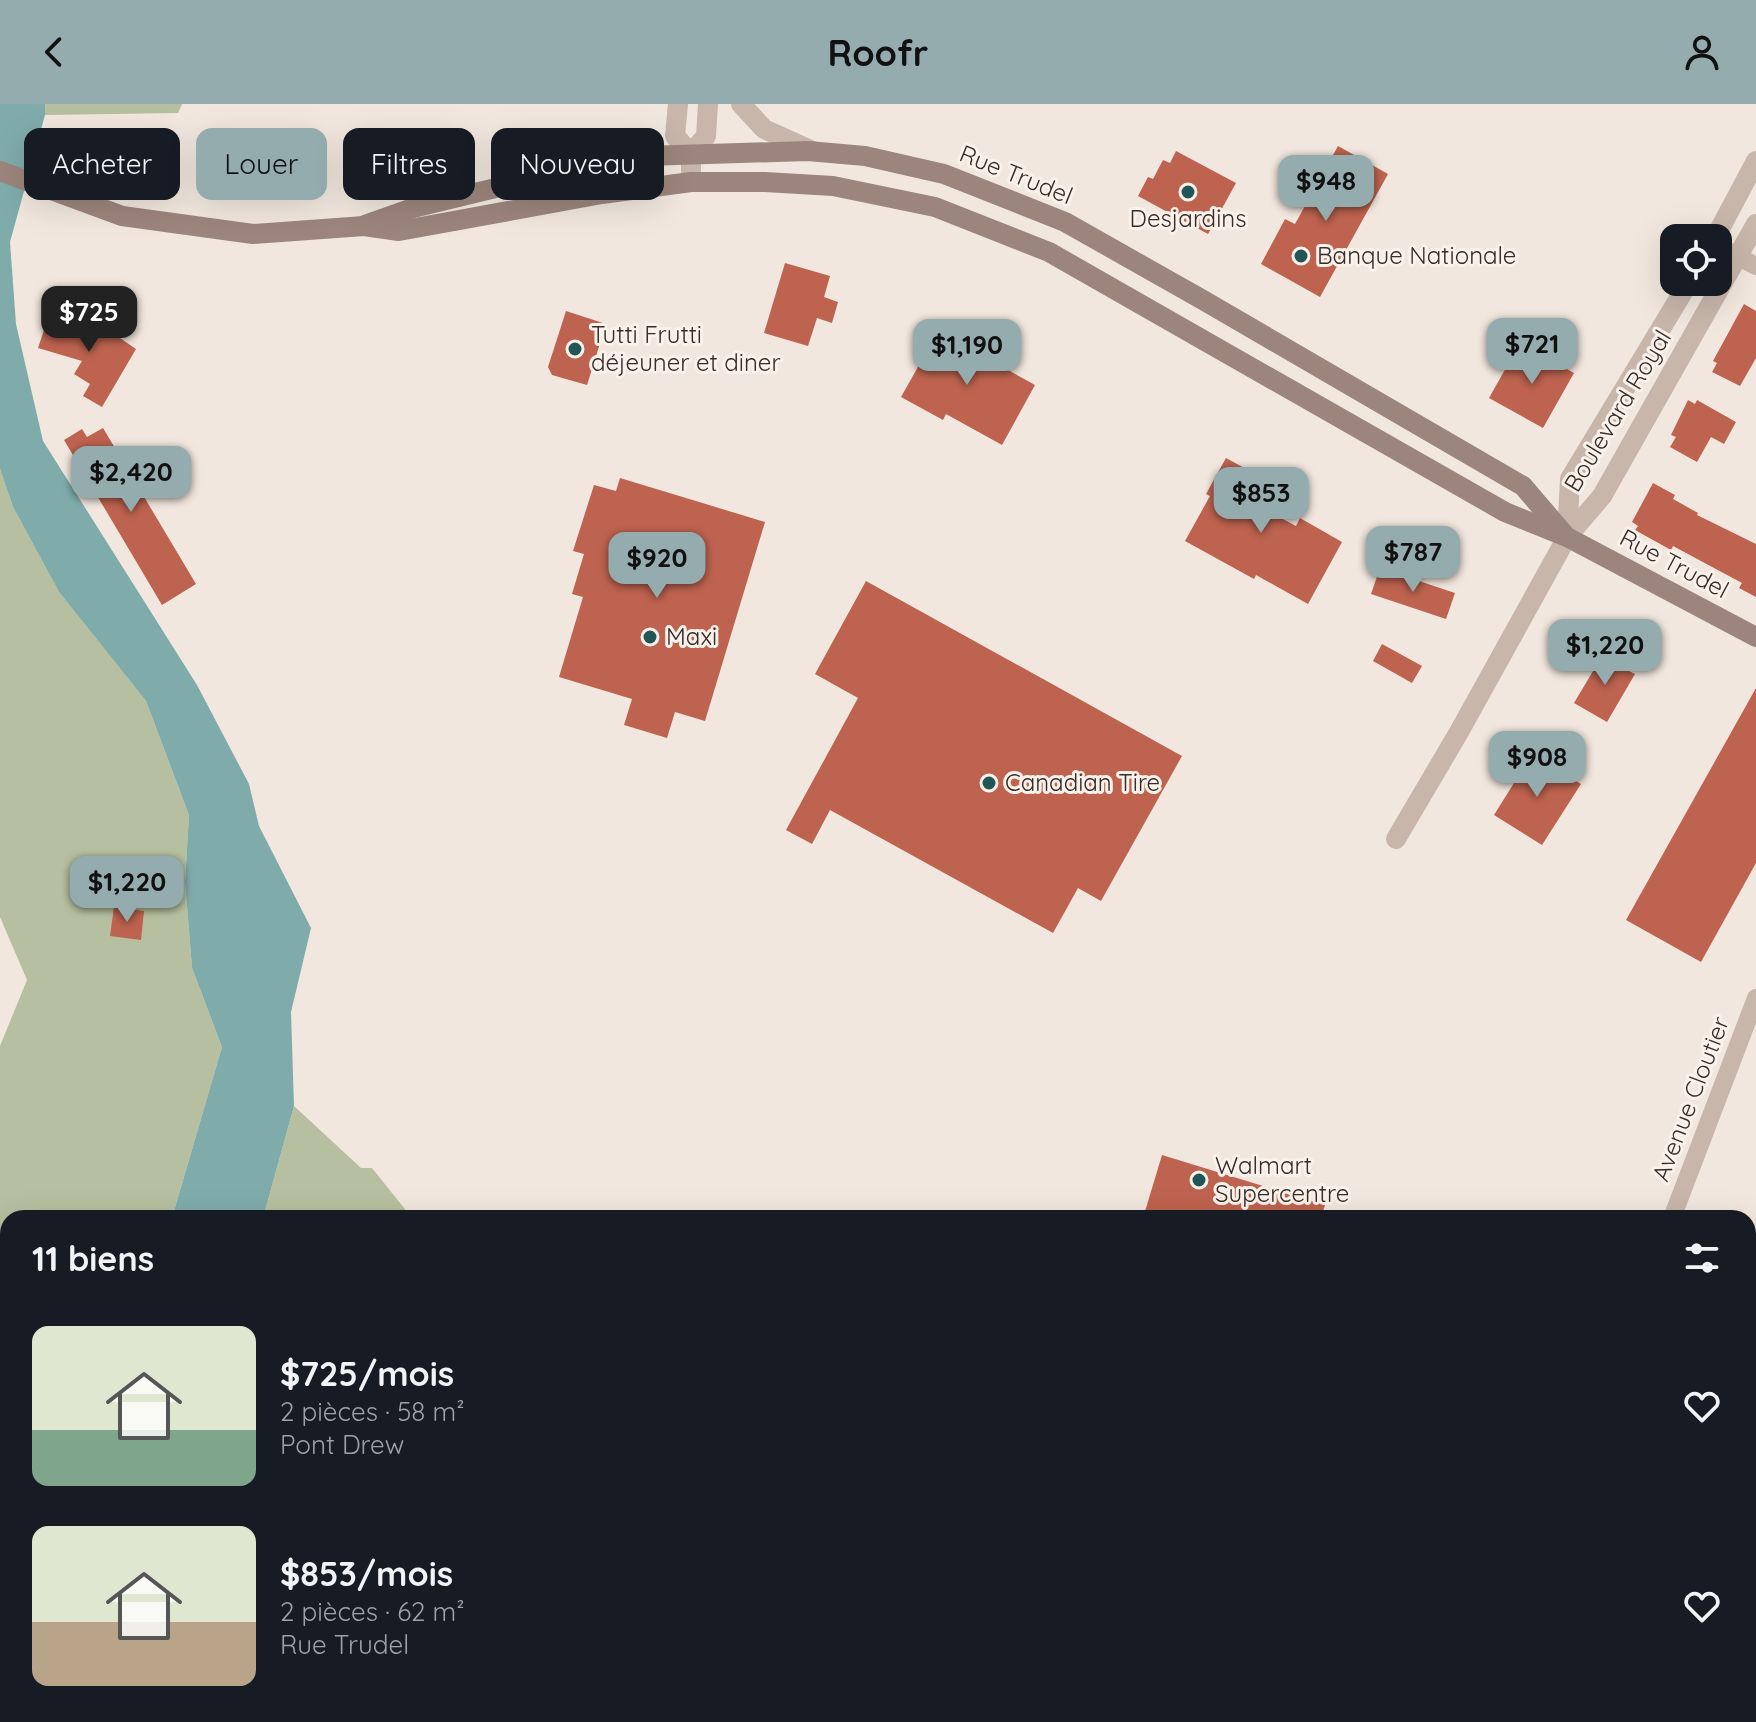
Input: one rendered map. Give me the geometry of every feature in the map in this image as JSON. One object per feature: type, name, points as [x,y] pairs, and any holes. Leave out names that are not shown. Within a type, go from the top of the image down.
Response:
[{"type":"main road","name":"Rue Trudel","points":[[364,226],[413,208],[553,174],[645,156],[813,151],[865,156],[944,174],[1065,222],[1523,486],[1567,537]]},
{"type":"main road","name":"Rue Trudel","points":[[0,171],[122,216],[253,234],[364,226],[399,231],[602,194],[691,182],[765,182],[847,189],[935,207],[1049,252],[1505,512],[1567,537],[1756,637]]},
{"type":"street","points":[[678,104],[675,136],[691,154]]},
{"type":"street","points":[[691,182],[691,154],[706,136],[708,104]]},
{"type":"street","points":[[741,104],[764,129],[813,151]]},
{"type":"street","points":[[1722,224],[1756,161]]},
{"type":"street","name":"Boulevard Royal","points":[[1396,839],[1567,537],[1602,496],[1747,262],[1756,224]]},
{"type":"street","name":"Boulevard Royal","points":[[1567,537],[1570,479],[1681,296]]},
{"type":"street","name":"Avenue Cloutier","points":[[1675,1210],[1756,998]]},
{"type":"green space","points":[[45,104],[182,104],[178,113],[45,115]]},
{"type":"green space","points":[[0,469],[13,507],[59,592],[146,701],[189,815],[185,882],[192,968],[222,1047],[174,1210],[0,1210],[0,1046],[27,980],[0,917]]},
{"type":"green space","points":[[294,1106],[361,1168],[372,1168],[406,1210],[265,1210]]},
{"type":"water","points":[[0,104],[45,104],[41,128],[24,128],[24,191],[10,242],[16,324],[43,441],[197,685],[249,784],[259,826],[311,928],[291,1012],[294,1106],[265,1210],[174,1210],[222,1047],[192,968],[185,882],[189,815],[146,701],[59,592],[13,507],[0,469]]},
{"type":"building","points":[[1338,146],[1388,174],[1320,297],[1261,264],[1285,219],[1295,224]]},
{"type":"building","points":[[1176,151],[1236,183],[1208,234],[1138,196],[1148,177],[1153,179],[1163,160],[1170,163]]},
{"type":"building","points":[[785,263],[830,276],[824,297],[838,302],[832,323],[817,318],[808,346],[764,333]]},
{"type":"building","points":[[1744,304],[1756,311],[1756,358],[1740,386],[1712,372],[1717,363],[1713,361]]},
{"type":"building","points":[[566,311],[606,324],[587,385],[552,375],[548,367]]},
{"type":"building","points":[[50,312],[97,327],[96,330],[117,336],[136,349],[102,407],[83,396],[90,384],[74,374],[82,361],[38,348]]},
{"type":"building","points":[[930,327],[1035,385],[1002,445],[946,414],[943,420],[901,397],[923,358],[916,354]]},
{"type":"building","points":[[1520,343],[1574,373],[1543,428],[1489,398]]},
{"type":"building","points":[[1688,400],[1695,404],[1697,400],[1736,422],[1724,444],[1711,437],[1697,462],[1670,447],[1676,437],[1671,435]]},
{"type":"building","points":[[103,428],[196,584],[162,605],[64,440],[82,429],[87,437]]},
{"type":"building","points":[[1226,458],[1270,482],[1262,497],[1268,501],[1264,509],[1296,526],[1300,518],[1342,542],[1308,604],[1185,541],[1210,496],[1206,494]]},
{"type":"building","name":"Maxi","points":[[620,478],[765,522],[705,721],[675,712],[667,738],[624,725],[632,699],[559,677],[583,597],[572,594],[584,554],[573,551],[594,485],[616,491]]},
{"type":"building","points":[[1653,483],[1675,495],[1673,499],[1697,515],[1756,544],[1756,597],[1739,588],[1742,583],[1673,546],[1671,550],[1635,530],[1638,526],[1632,522]]},
{"type":"building","points":[[1380,568],[1455,593],[1446,619],[1371,594]]},
{"type":"building","name":"Canadian Tire","points":[[866,581],[1182,756],[1101,901],[1078,888],[1053,933],[830,810],[812,844],[786,830],[858,698],[815,674]]},
{"type":"building","points":[[1382,644],[1422,666],[1412,683],[1373,661]]},
{"type":"building","points":[[1605,651],[1632,666],[1629,671],[1635,674],[1607,722],[1574,703]]},
{"type":"building","points":[[1756,688],[1756,863],[1701,962],[1626,920]]},
{"type":"building","points":[[1532,754],[1581,784],[1542,845],[1494,815]]},
{"type":"building","points":[[114,907],[144,911],[141,940],[110,936]]},
{"type":"building","name":"Walmart Supercentre","points":[[1162,1155],[1325,1205],[1323,1210],[1145,1210]]},
{"type":"place","name":"Desjardins","points":[[1188,192]]},
{"type":"place","name":"Banque Nationale","points":[[1301,256]]},
{"type":"place","name":"Tutti Frutti déjeuner et diner","points":[[575,349]]},
{"type":"place","name":"Maxi","points":[[650,637]]},
{"type":"place","name":"Canadian Tire","points":[[989,783]]},
{"type":"place","name":"Walmart Supercentre","points":[[1199,1180]]}]
